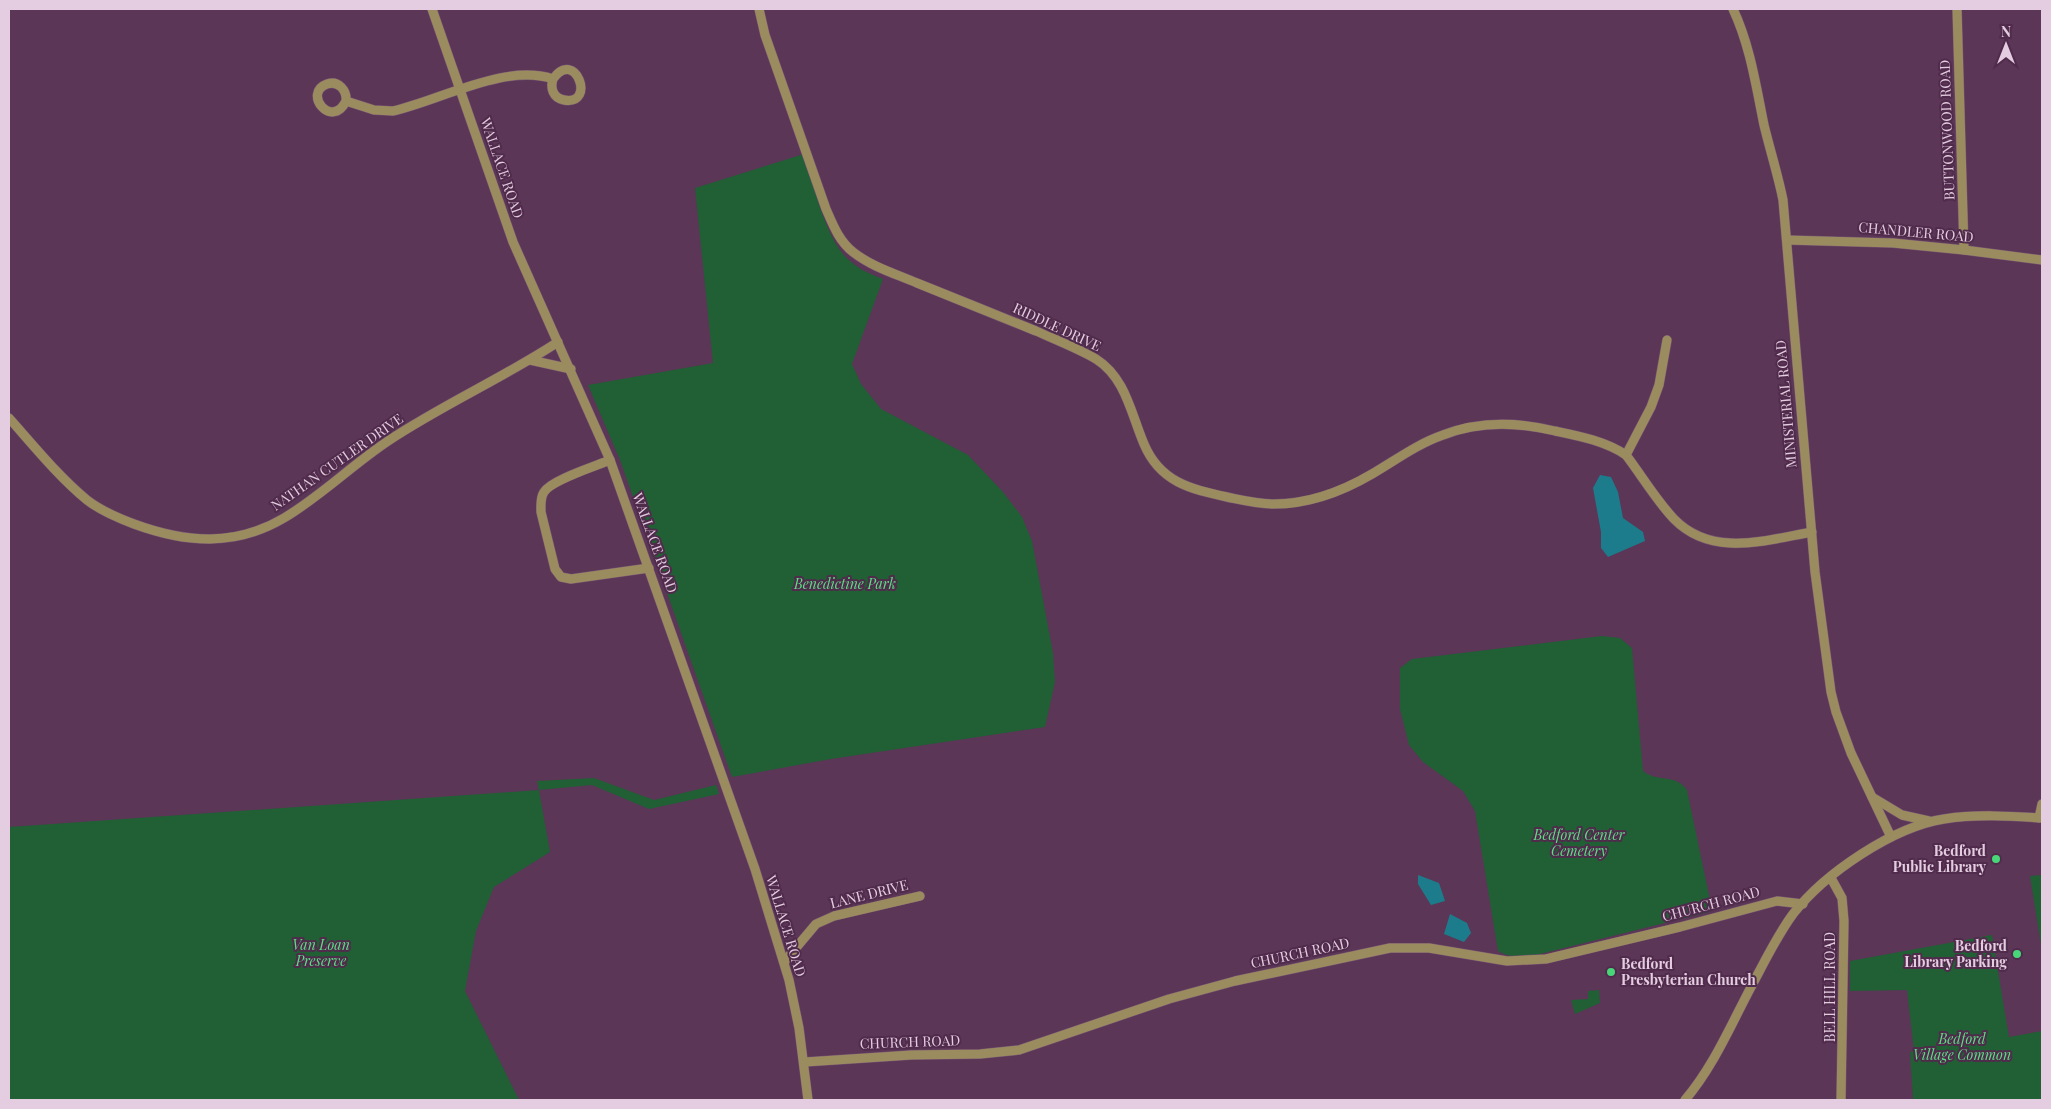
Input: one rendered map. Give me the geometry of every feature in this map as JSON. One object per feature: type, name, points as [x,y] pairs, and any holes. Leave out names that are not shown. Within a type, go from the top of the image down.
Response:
[{"type":"street","name":"WALLACE ROAD","points":[[432,9],[513,242],[610,460],[650,568],[754,869],[784,962],[799,1028],[808,1100]]},
{"type":"street","name":"RIDDLE DRIVE","points":[[759,9],[765,35],[826,208],[834,227],[845,244],[861,258],[879,267],[978,306],[1098,360],[1113,374],[1124,391],[1149,454],[1161,470],[1176,482],[1204,492],[1252,502],[1273,504],[1312,500],[1349,486],[1443,434],[1481,426],[1511,424],[1550,430],[1607,444],[1626,455],[1672,518],[1688,531],[1706,539],[1732,544],[1751,543],[1812,532]]},
{"type":"street","name":"MINISTERIAL ROAD","points":[[1733,9],[1746,42],[1772,157],[1780,180],[1787,240],[1812,532],[1831,692],[1850,753],[1891,837]]},
{"type":"street","name":"BUTTONWOOD ROAD","points":[[1957,9],[1964,250]]},
{"type":"street","points":[[346,101],[374,110],[393,110],[516,74],[536,74],[553,79]]},
{"type":"street","name":"CHANDLER ROAD","points":[[1787,240],[1868,241],[2042,260]]},
{"type":"street","points":[[1626,455],[1651,407],[1659,385],[1667,340]]},
{"type":"street","name":"NATHAN CUTLER DRIVE","points":[[9,418],[74,489],[89,502],[106,512],[161,533],[189,539],[219,539],[257,531],[284,518],[402,432],[530,360],[558,342]]},
{"type":"street","points":[[530,360],[571,369]]},
{"type":"street","points":[[610,460],[559,482],[544,492],[540,502],[541,512],[554,569],[561,577],[571,579],[650,568]]},
{"type":"street","points":[[1870,795],[1902,814],[1919,820],[1934,821]]},
{"type":"street","points":[[1686,1100],[1721,1048],[1750,989],[1786,925],[1803,904],[1831,878],[1854,860],[1891,837],[1919,825],[1966,817],[2041,818],[2042,804]]},
{"type":"street","name":"BELL HILL ROAD","points":[[1831,878],[1842,898],[1844,921],[1841,1100]]},
{"type":"street","name":"LANE DRIVE","points":[[784,962],[816,924],[834,916],[920,896]]},
{"type":"street","name":"CHURCH ROAD","points":[[804,1062],[901,1056],[1000,1053],[1038,1045],[1102,1020],[1227,983],[1390,948],[1429,948],[1507,962],[1530,960],[1680,927],[1777,901],[1803,904]]},
{"type":"green space","name":"Benedictine Park","points":[[804,154],[825,221],[837,245],[844,255],[857,267],[883,279],[852,364],[861,384],[881,409],[968,455],[1003,492],[1022,517],[1032,541],[1053,653],[1055,682],[1045,727],[831,759],[732,777],[620,460],[588,385],[713,363],[695,188]]},
{"type":"green space","name":"Bedford Center Cemetery","points":[[1602,636],[1620,638],[1632,648],[1643,771],[1655,777],[1677,782],[1687,790],[1711,905],[1709,912],[1540,954],[1519,956],[1503,954],[1498,951],[1475,811],[1463,791],[1423,762],[1409,745],[1400,709],[1400,668],[1412,659]]},
{"type":"green space","points":[[594,778],[654,800],[716,785],[719,794],[649,809],[592,785],[539,790],[537,781]]},
{"type":"green space","name":"Van Loan Preserve","points":[[539,790],[550,852],[494,887],[476,931],[465,991],[519,1100],[9,1100],[9,827]]},
{"type":"green space","points":[[2042,875],[2042,951],[2030,876]]},
{"type":"green space","name":"Bedford Village Common","points":[[1992,935],[2009,1037],[2042,1031],[2042,1100],[1913,1100],[1910,1052],[1914,1051],[1907,990],[1850,991],[1850,961]]},
{"type":"green space","points":[[1599,990],[1600,1003],[1575,1014],[1571,1000],[1588,999],[1588,991]]},
{"type":"shaded area","points":[[1600,475],[1611,477],[1618,492],[1623,518],[1643,532],[1645,541],[1608,557],[1601,548],[1601,532],[1593,488]]},
{"type":"shaded area","points":[[1418,875],[1439,883],[1445,901],[1431,905],[1418,884]]},
{"type":"shaded area","points":[[1450,914],[1467,923],[1471,933],[1464,942],[1444,934]]},
{"type":"place","name":"Bedford Public Library","points":[[1996,859]]},
{"type":"place","name":"Bedford Library Parking","points":[[2017,954]]},
{"type":"place","name":"Bedford Presbyterian Church","points":[[1611,972]]}]
